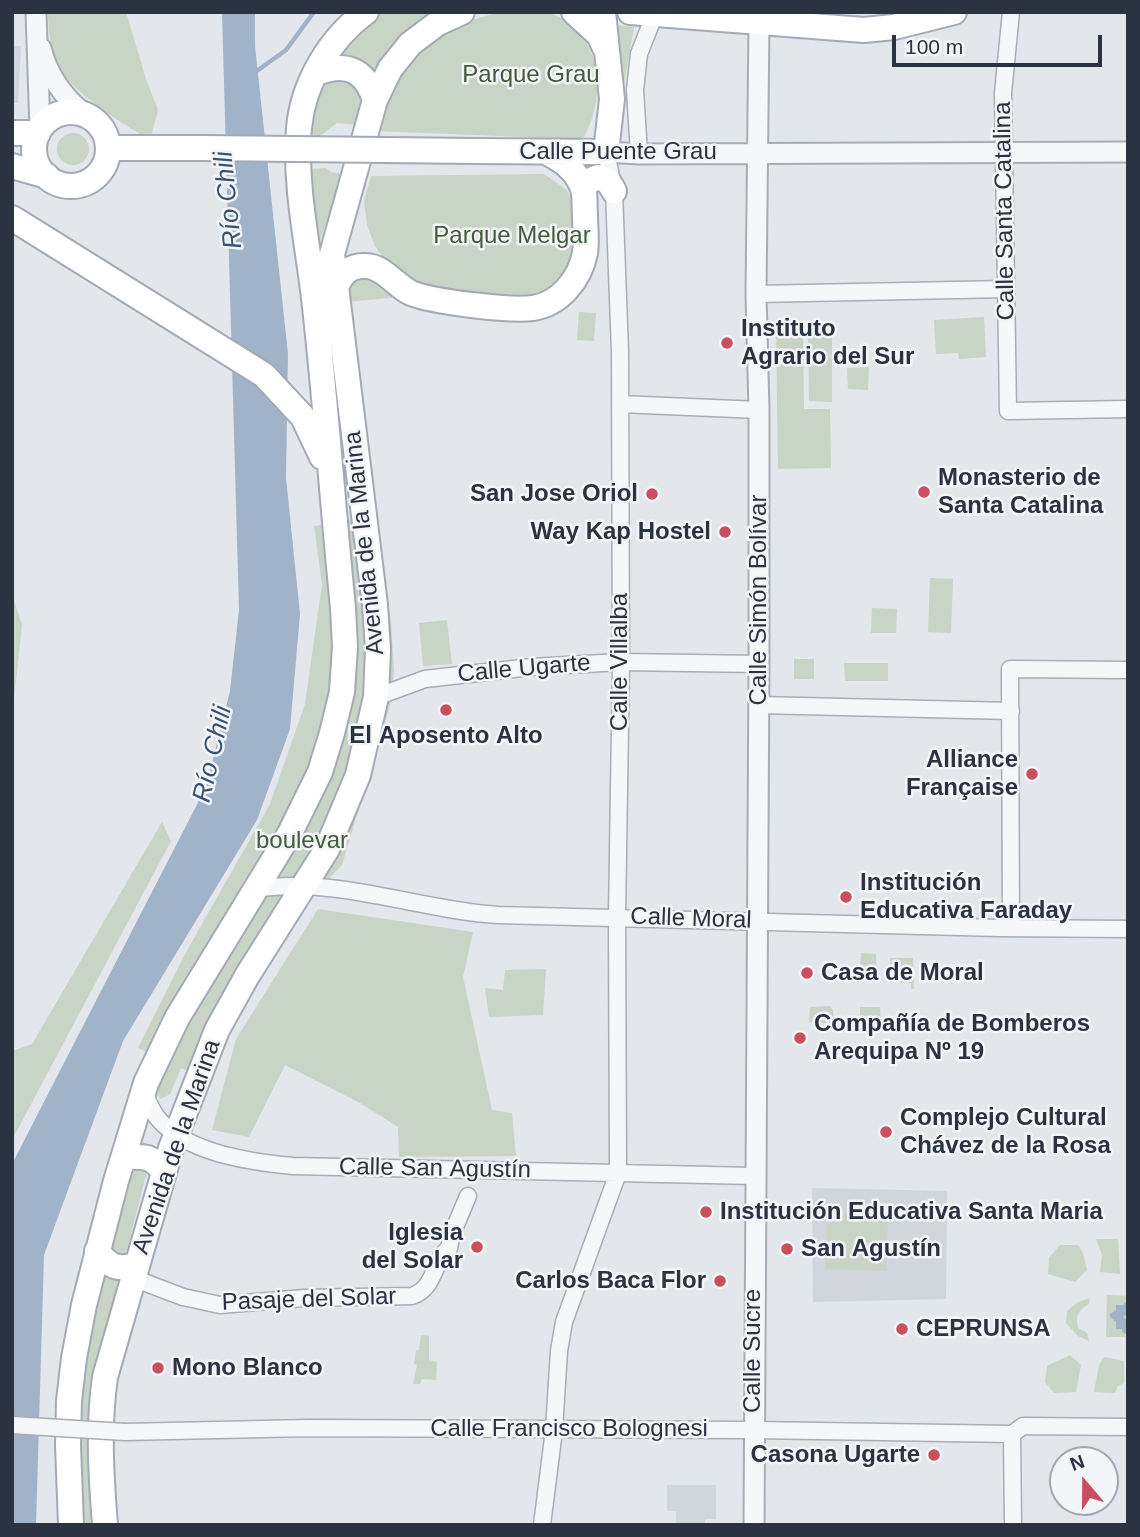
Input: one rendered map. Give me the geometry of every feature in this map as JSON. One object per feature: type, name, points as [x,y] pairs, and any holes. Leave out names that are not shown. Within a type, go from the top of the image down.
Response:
[{"type":"main road","name":"Avenida de la Marina","points":[[71,1525],[68,1445],[74,1358],[97,1251],[143,1092],[177,1018],[288,836],[320,772],[342,692],[345,647],[343,608],[299,168],[299,127],[305,96],[332,44],[366,12]]},
{"type":"main road","name":"Avenida de la Marina","points":[[105,1525],[101,1404],[105,1377],[177,1133],[217,1030],[247,976],[324,854],[340,823],[358,775],[376,696],[378,649],[375,605],[335,289],[332,261],[334,245],[375,100],[390,69],[410,44],[438,23],[462,12]]},
{"type":"main road","points":[[574,12],[599,35],[609,58]]},
{"type":"main road","points":[[603,12],[612,99],[606,152]]},
{"type":"main road","points":[[807,12],[864,30],[894,27],[954,12]]},
{"type":"main road","points":[[642,14],[759,23],[845,22],[873,12]]},
{"type":"main road","points":[[315,74],[329,67],[345,67],[360,74],[370,85],[375,100]]},
{"type":"main road","points":[[12,166],[47,176],[61,184],[86,182],[100,172],[108,148],[106,136],[100,126],[86,115],[71,112],[57,115],[39,132],[34,146],[36,159],[47,176]]},
{"type":"main road","points":[[12,133],[39,132]]},
{"type":"main road","name":"Calle Puente Grau","points":[[108,148],[606,152]]},
{"type":"main road","points":[[335,289],[348,270],[364,265],[378,269],[410,292],[431,299],[516,309],[548,304],[569,287],[582,262],[586,244],[583,189],[571,169],[546,152]]},
{"type":"main road","points":[[583,189],[589,181],[598,177],[605,179],[614,191]]},
{"type":"main road","points":[[12,218],[264,375],[303,417],[325,464],[332,495]]},
{"type":"main road","points":[[288,836],[289,843],[299,855],[316,857],[324,854]]},
{"type":"main road","points":[[124,1157],[145,1157],[158,1163],[164,1173]]},
{"type":"main road","points":[[97,1251],[107,1264],[135,1271]]},
{"type":"street","name":"Calle Santa Catalina","points":[[1011,12],[1003,73],[1007,411],[1128,409]]},
{"type":"street","points":[[639,154],[635,90],[642,14]]},
{"type":"street","points":[[36,20],[44,58],[52,78],[66,97],[86,115]]},
{"type":"street","points":[[36,20],[39,132]]},
{"type":"street","name":"Calle Simón Bolívar","points":[[754,1176],[759,664],[760,410],[756,294],[759,23]]},
{"type":"street","name":"Calle Puente Grau","points":[[606,152],[1128,152]]},
{"type":"street","name":"Calle Villalba","points":[[606,152],[614,191],[620,404],[618,1173]]},
{"type":"street","points":[[756,294],[1006,289]]},
{"type":"street","points":[[620,404],[760,410]]},
{"type":"street","name":"Calle Ugarte","points":[[376,696],[425,679],[531,667],[621,662],[759,664]]},
{"type":"street","points":[[1011,928],[1010,669],[1128,670]]},
{"type":"street","points":[[758,705],[1011,711]]},
{"type":"street","name":"Calle Moral","points":[[257,889],[304,886],[348,891],[475,914],[1128,929]]},
{"type":"street","name":"Calle San Agustín","points":[[143,1092],[157,1117],[196,1146],[235,1158],[293,1166],[754,1176]]},
{"type":"street","points":[[542,1525],[564,1322],[618,1173]]},
{"type":"street","name":"Calle Sucre","points":[[754,1176],[754,1525]]},
{"type":"street","name":"Pasaje del Solar","points":[[135,1271],[183,1297],[220,1305],[304,1298],[412,1296],[422,1292],[428,1285],[443,1254],[449,1248],[468,1196]]},
{"type":"street","name":"Calle Francisco Bolognesi","points":[[12,1425],[125,1432],[309,1428],[1012,1434],[1023,1426],[1128,1427]]},
{"type":"street","points":[[1012,1434],[1013,1525]]},
{"type":"shaded area","points":[[12,46],[21,46],[18,103],[12,103]]},
{"type":"shaded area","points":[[812,1188],[947,1191],[946,1299],[813,1302]]},
{"type":"shaded area","points":[[667,1485],[716,1485],[716,1519],[705,1519],[705,1525],[676,1525],[676,1511],[667,1511]]},
{"type":"green space","name":"Parque Grau","points":[[530,11],[553,14],[574,27],[585,40],[596,71],[597,88],[596,105],[584,137],[575,139],[374,131],[392,83],[422,47],[461,23],[500,12]]},
{"type":"green space","points":[[48,12],[126,12],[158,110],[150,140],[94,104],[68,80],[53,55]]},
{"type":"green space","points":[[385,12],[437,12],[374,76],[341,57],[365,23]]},
{"type":"green space","points":[[615,25],[634,27],[624,84]]},
{"type":"green space","points":[[343,75],[365,86],[360,125],[337,123],[320,136],[306,133],[309,107],[324,82]]},
{"type":"green space","points":[[73,133],[84,138],[89,149],[84,160],[73,165],[62,160],[57,149],[62,138]]},
{"type":"green space","points":[[326,168],[331,172],[343,174],[317,249],[308,169]]},
{"type":"green space","name":"Parque Melgar","points":[[544,174],[567,190],[576,215],[573,261],[556,285],[523,299],[432,292],[394,272],[375,246],[367,225],[364,201],[371,176]]},
{"type":"green space","points":[[347,277],[374,277],[387,291],[399,297],[345,302]]},
{"type":"green space","points":[[579,312],[596,313],[594,341],[577,340]]},
{"type":"green space","points":[[984,317],[986,357],[959,359],[958,353],[936,354],[934,320]]},
{"type":"green space","points":[[803,328],[804,409],[830,409],[831,468],[778,469],[776,329]]},
{"type":"green space","points":[[832,335],[832,402],[809,401],[808,336]]},
{"type":"green space","points":[[869,367],[868,390],[848,389],[847,368]]},
{"type":"green space","name":"boulevar","points":[[373,517],[391,622],[394,671],[390,705],[342,865],[310,899],[254,979],[206,1079],[181,1068],[170,1094],[161,1099],[155,1093],[169,1062],[138,1048],[185,954],[270,804],[305,704],[322,584],[314,526]]},
{"type":"green space","points":[[930,578],[953,579],[951,633],[928,632]]},
{"type":"green space","points":[[12,594],[22,625],[12,717]]},
{"type":"green space","points":[[872,608],[897,609],[896,633],[871,633]]},
{"type":"green space","points":[[447,620],[452,664],[423,666],[419,623]]},
{"type":"green space","points":[[794,659],[814,659],[814,679],[794,679]]},
{"type":"green space","points":[[844,663],[888,663],[888,681],[845,681]]},
{"type":"green space","points":[[162,822],[171,841],[12,1140],[12,1051],[32,1044]]},
{"type":"green space","points":[[318,909],[473,932],[463,977],[492,1110],[512,1113],[516,1156],[399,1157],[398,1127],[360,1103],[285,1065],[249,1137],[212,1130],[236,1039]]},
{"type":"green space","points":[[861,953],[876,954],[877,974],[860,973]]},
{"type":"green space","points":[[890,958],[913,958],[914,989],[911,989],[911,983],[892,983]]},
{"type":"green space","points":[[546,969],[543,1015],[489,1017],[485,988],[503,990],[505,970]]},
{"type":"green space","points":[[830,1006],[834,1024],[809,1022],[810,1007]]},
{"type":"green space","points":[[860,1007],[880,1007],[881,1028],[860,1028]]},
{"type":"green space","points":[[133,1166],[147,1171],[127,1250],[123,1256],[117,1257],[112,1245]]},
{"type":"green space","points":[[828,1215],[888,1216],[886,1271],[825,1269]]},
{"type":"green space","points":[[1096,1239],[1118,1239],[1120,1274],[1100,1272],[1102,1255]]},
{"type":"green space","points":[[1060,1245],[1078,1245],[1083,1253],[1087,1270],[1075,1282],[1048,1274],[1049,1258]]},
{"type":"green space","points":[[103,1272],[118,1276],[118,1281],[106,1327],[89,1421],[76,1421],[78,1391]]},
{"type":"green space","points":[[1107,1295],[1128,1296],[1128,1337],[1106,1337]]},
{"type":"green space","points":[[1090,1298],[1089,1304],[1077,1317],[1078,1328],[1087,1333],[1089,1341],[1078,1336],[1066,1323],[1067,1311],[1078,1302]]},
{"type":"green space","points":[[421,1335],[429,1336],[429,1360],[437,1362],[436,1380],[422,1379],[420,1384],[413,1384],[417,1365],[414,1364],[416,1350],[419,1350]]},
{"type":"green space","points":[[1070,1355],[1081,1365],[1076,1392],[1054,1393],[1045,1382],[1047,1366]]},
{"type":"green space","points":[[1104,1357],[1124,1361],[1124,1383],[1118,1386],[1115,1393],[1094,1392],[1099,1365]]},
{"type":"green space","points":[[76,1438],[90,1439],[95,1525],[78,1525]]},
{"type":"water","name":"Río Chili","points":[[222,12],[255,12],[255,46],[288,354],[286,478],[300,614],[290,729],[257,820],[123,1041],[44,1255],[36,1525],[12,1525],[12,1164],[206,787],[230,691],[239,610]]},
{"type":"water","points":[[1128,1300],[1128,1313],[1123,1317],[1128,1321],[1128,1334],[1123,1333],[1122,1329],[1116,1329],[1116,1322],[1110,1314],[1116,1310],[1116,1305],[1123,1305]]},
{"type":"waterway","points":[[254,73],[286,50],[314,12]]},
{"type":"place","name":"Instituto Agrario del Sur","points":[[727,343]]},
{"type":"place","name":"Monasterio de Santa Catalina","points":[[924,492]]},
{"type":"place","name":"San Jose Oriol","points":[[652,494]]},
{"type":"place","name":"Way Kap Hostel","points":[[725,532]]},
{"type":"place","name":"El Aposento Alto","points":[[446,710]]},
{"type":"place","name":"Alliance Française","points":[[1032,774]]},
{"type":"place","name":"Institución Educativa Faraday","points":[[846,897]]},
{"type":"place","name":"Casa de Moral","points":[[807,973]]},
{"type":"place","name":"Compañía de Bomberos Arequipa Nº 19","points":[[800,1038]]},
{"type":"place","name":"Complejo Cultural Chávez de la Rosa","points":[[886,1132]]},
{"type":"place","name":"Institución Educativa Santa Maria","points":[[706,1212]]},
{"type":"place","name":"Iglesia del Solar","points":[[477,1247]]},
{"type":"place","name":"San Agustín","points":[[787,1249]]},
{"type":"place","name":"Carlos Baca Flor","points":[[720,1281]]},
{"type":"place","name":"CEPRUNSA","points":[[902,1329]]},
{"type":"place","name":"Mono Blanco","points":[[158,1368]]},
{"type":"place","name":"Casona Ugarte","points":[[934,1455]]}]
